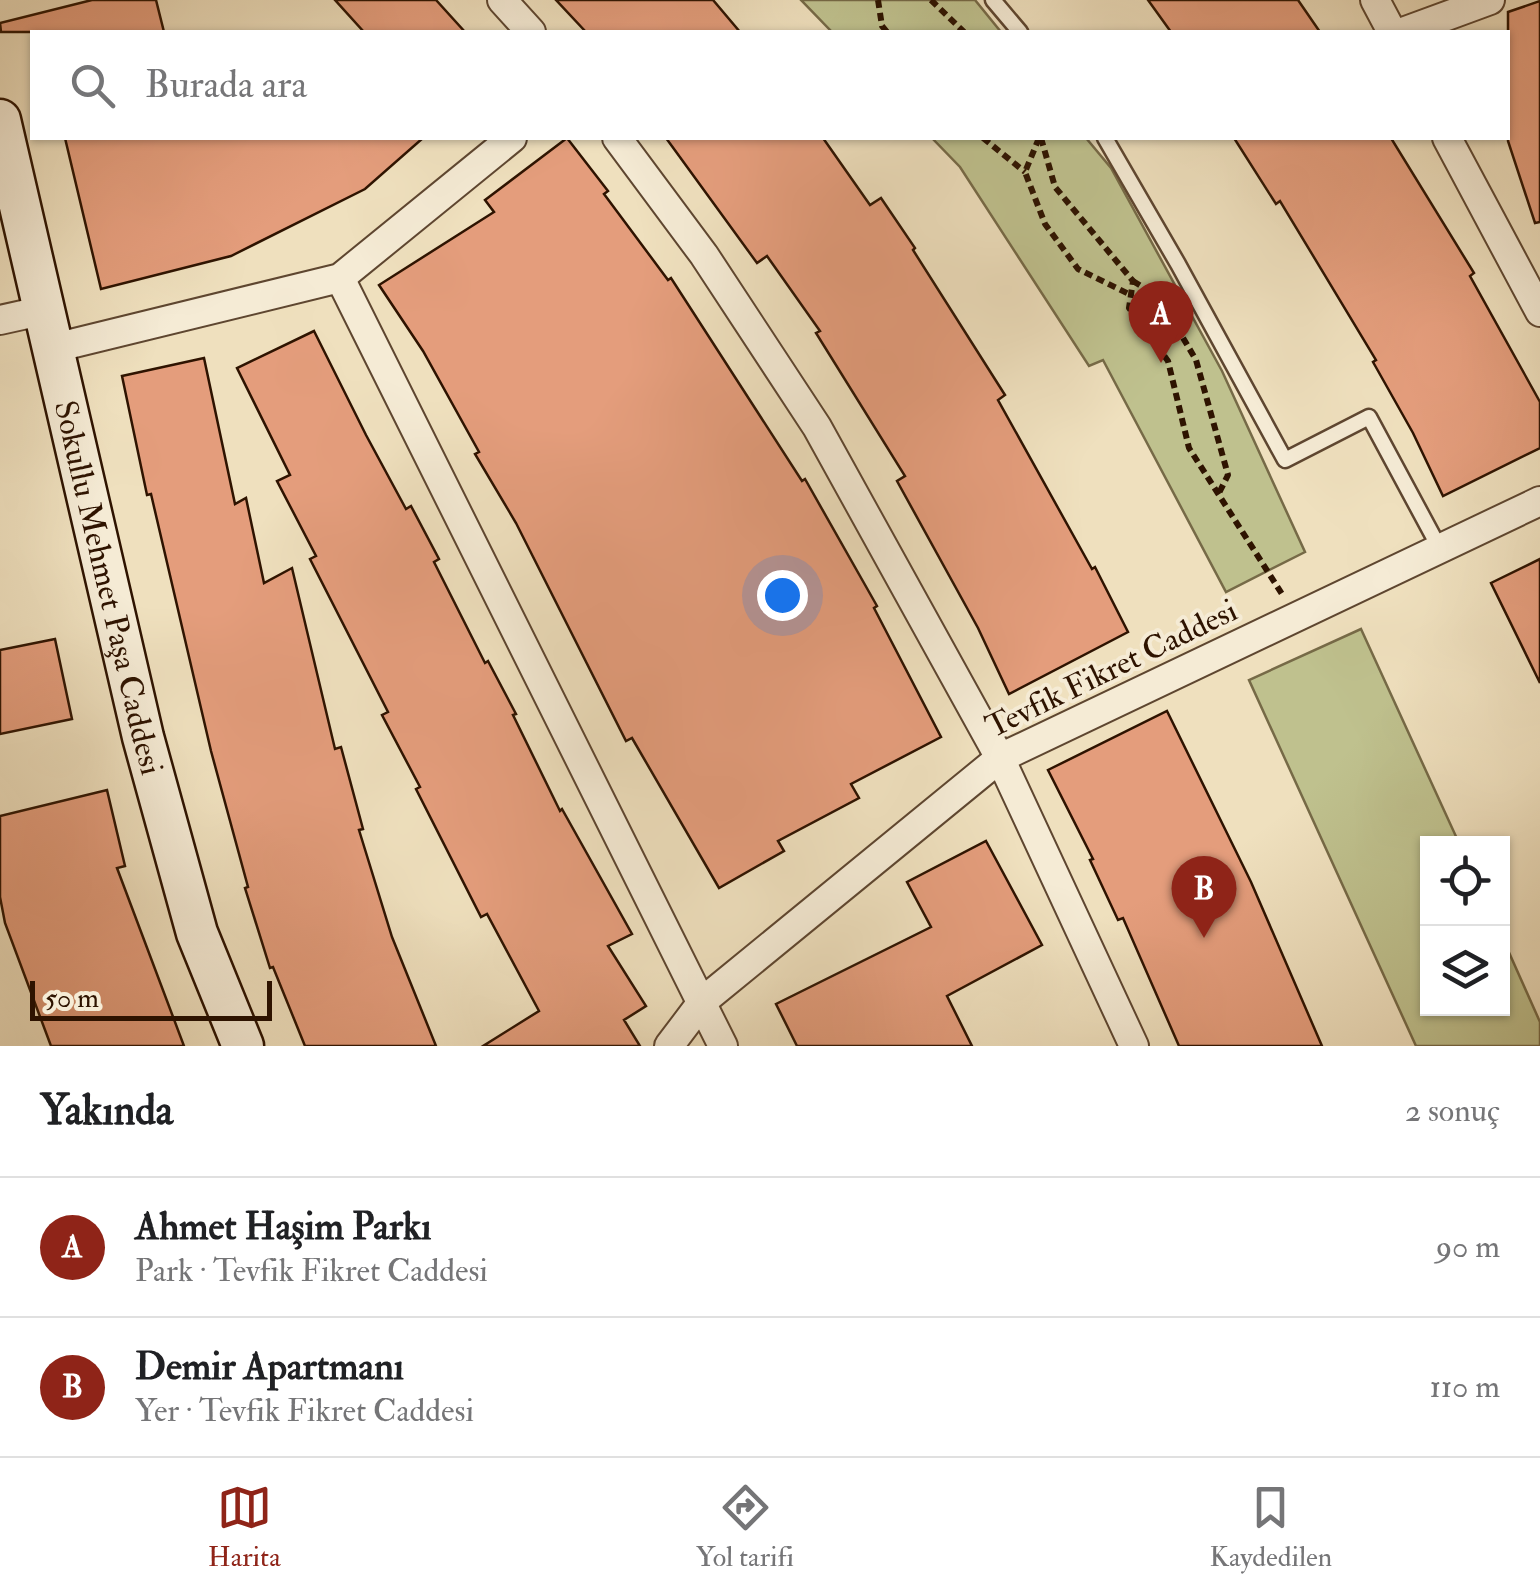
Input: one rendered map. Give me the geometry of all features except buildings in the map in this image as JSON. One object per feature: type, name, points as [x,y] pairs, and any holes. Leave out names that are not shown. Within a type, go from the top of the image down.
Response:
[{"type":"main road","name":"Sokullu Mehmet Paşa Caddesi","points":[[0,120],[148,754],[198,933],[242,1046]]},
{"type":"street","points":[[502,0],[529,30]]},
{"type":"street","points":[[1375,0],[1391,30]]},
{"type":"street","points":[[1409,30],[1490,0]]},
{"type":"street","points":[[0,320],[49,329],[340,278],[510,140]]},
{"type":"street","points":[[618,140],[704,255],[817,427],[1000,758],[1134,1046]]},
{"type":"street","points":[[1448,140],[1540,312]]},
{"type":"street","points":[[340,278],[724,1046]]},
{"type":"street","name":"Tevfik Fikret Caddesi","points":[[670,1046],[703,1001],[1000,758],[1540,501]]},
{"type":"lane","points":[[993,0],[1018,30]]},
{"type":"lane","points":[[1105,140],[1285,460],[1368,416],[1440,548]]},
{"type":"path","points":[[878,0],[885,30]]},
{"type":"path","points":[[931,0],[962,30]]},
{"type":"path","points":[[985,140],[1025,172],[1045,224],[1078,269],[1131,295]]},
{"type":"path","points":[[1025,172],[1039,140]]},
{"type":"path","points":[[1041,140],[1055,187],[1133,281],[1159,297],[1196,360],[1228,475],[1218,494]]},
{"type":"path","points":[[1133,281],[1129,308],[1168,362],[1190,448],[1296,617]]},
{"type":"green space","points":[[801,0],[975,0],[999,30],[830,30]]},
{"type":"green space","points":[[934,140],[1088,140],[1111,168],[1222,371],[1305,552],[1226,592],[1103,360],[1089,366],[960,167]]},
{"type":"green space","points":[[1361,629],[1456,836],[1420,836],[1420,1016],[1510,1016],[1510,955],[1540,1022],[1540,1046],[1416,1046],[1249,680]]},
{"type":"place","name":"Ahmet Haşim Parkı","points":[[1161,363]]},
{"type":"place","name":"Demir Apartmanı","points":[[1204,938]]}]
